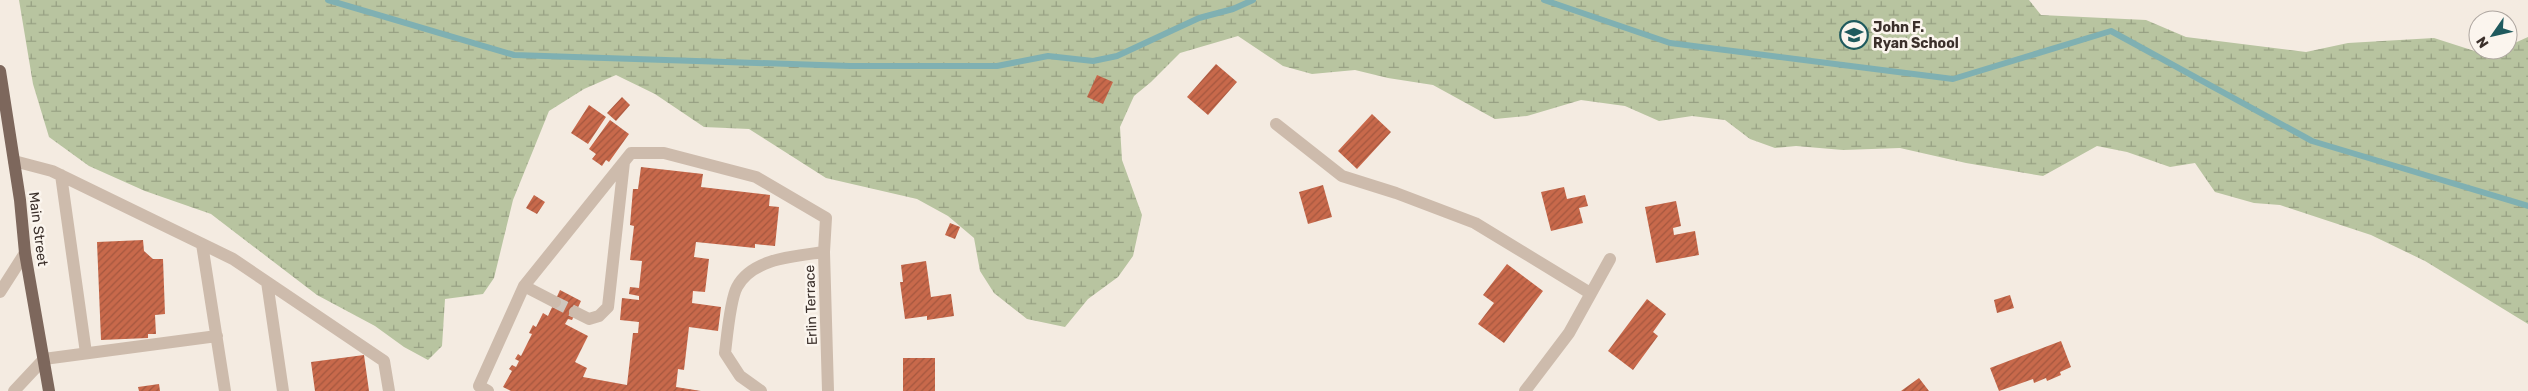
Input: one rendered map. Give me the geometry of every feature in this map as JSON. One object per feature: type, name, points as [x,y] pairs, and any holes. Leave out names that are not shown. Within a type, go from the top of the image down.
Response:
[{"type":"main road","name":"Main Street","points":[[0,72],[14,161],[25,253],[49,391]]},
{"type":"street","points":[[1276,124],[1342,176],[1396,193],[1475,223],[1590,293]]},
{"type":"street","name":"Erlin Terrace","points":[[624,162],[630,153],[664,153],[756,177],[826,218],[824,252],[828,391]]},
{"type":"street","points":[[14,161],[61,175],[233,259],[384,361],[389,391]]},
{"type":"street","points":[[488,391],[479,386],[524,286],[624,162]]},
{"type":"street","points":[[575,312],[589,319],[599,316],[608,307],[624,162]]},
{"type":"street","points":[[61,175],[86,353]]},
{"type":"street","points":[[202,244],[225,391]]},
{"type":"street","points":[[761,391],[740,376],[725,352],[736,288],[752,270],[784,258],[824,252]]},
{"type":"street","points":[[0,292],[25,253]]},
{"type":"street","points":[[1525,391],[1569,333],[1610,259]]},
{"type":"street","points":[[267,282],[283,391]]},
{"type":"street","points":[[524,286],[555,302]]},
{"type":"street","points":[[14,391],[44,359],[216,336]]},
{"type":"green space","points":[[19,0],[2029,0],[2041,15],[2146,20],[2186,37],[2306,52],[2348,43],[2434,38],[2468,49],[2468,60],[2518,60],[2518,42],[2528,37],[2528,324],[2425,261],[2371,235],[2280,205],[2254,203],[2215,192],[2195,163],[2170,167],[2127,152],[2097,146],[2043,176],[1966,163],[1900,148],[1843,150],[1796,146],[1775,148],[1750,139],[1725,120],[1692,116],[1659,121],[1625,106],[1581,100],[1527,116],[1495,119],[1433,85],[1388,78],[1355,70],[1312,74],[1283,66],[1238,36],[1180,53],[1134,96],[1120,127],[1122,160],[1142,215],[1133,256],[1118,277],[1088,299],[1065,327],[1027,319],[994,293],[980,271],[974,238],[948,216],[917,199],[826,178],[749,129],[704,127],[655,94],[616,75],[584,89],[549,111],[513,200],[494,278],[483,294],[445,299],[442,346],[428,360],[404,347],[375,326],[317,295],[211,214],[145,191],[89,166],[49,137],[33,84]]},
{"type":"building","points":[[1216,64],[1237,82],[1208,115],[1187,97]]},
{"type":"building","points":[[1097,75],[1113,82],[1103,104],[1087,97]]},
{"type":"building","points":[[622,97],[630,105],[616,121],[607,113]]},
{"type":"building","points":[[589,105],[606,117],[588,144],[571,133]]},
{"type":"building","points":[[1372,114],[1391,132],[1357,169],[1338,151]]},
{"type":"building","points":[[610,120],[629,134],[609,162],[606,160],[602,166],[592,159],[596,154],[589,149]]},
{"type":"building","points":[[641,167],[703,174],[701,187],[770,195],[769,206],[779,207],[775,246],[755,244],[755,248],[696,242],[694,257],[709,259],[705,292],[693,291],[692,303],[721,307],[718,331],[689,327],[684,370],[678,369],[676,387],[701,391],[511,391],[503,387],[512,371],[509,369],[512,365],[516,367],[519,361],[515,359],[518,354],[521,356],[532,334],[529,333],[533,325],[536,327],[543,313],[548,316],[560,290],[581,301],[572,320],[568,319],[565,324],[588,336],[575,362],[587,368],[583,377],[627,385],[633,333],[638,333],[639,322],[620,320],[622,298],[639,300],[639,296],[629,294],[630,287],[639,288],[642,261],[630,260],[634,226],[630,225],[633,189],[638,189]]},
{"type":"building","points":[[1323,185],[1332,217],[1308,224],[1299,192]]},
{"type":"building","points":[[1564,187],[1567,199],[1585,195],[1588,206],[1579,208],[1583,223],[1551,231],[1541,192]]},
{"type":"building","points":[[534,195],[545,202],[537,214],[526,208]]},
{"type":"building","points":[[1676,201],[1681,226],[1673,228],[1674,235],[1695,231],[1699,255],[1656,263],[1645,207]]},
{"type":"building","points":[[950,223],[960,227],[955,239],[945,235]]},
{"type":"building","points":[[143,240],[144,251],[153,259],[163,259],[165,314],[155,315],[156,334],[148,334],[148,338],[101,340],[97,242]]},
{"type":"building","points":[[926,261],[931,297],[951,294],[954,316],[927,320],[927,316],[905,319],[900,282],[903,282],[901,265]]},
{"type":"building","points":[[1507,264],[1543,291],[1504,343],[1478,324],[1494,303],[1483,295]]},
{"type":"building","points":[[2010,295],[2014,308],[1997,313],[1994,300]]},
{"type":"building","points":[[1647,299],[1666,314],[1653,332],[1658,336],[1633,370],[1608,351]]},
{"type":"building","points":[[2061,341],[2071,367],[2060,372],[2061,375],[2047,381],[2046,378],[2034,383],[2033,379],[1999,391],[1990,368]]},
{"type":"building","points":[[364,355],[369,391],[315,391],[311,362]]},
{"type":"building","points":[[903,358],[935,358],[935,391],[903,391]]},
{"type":"building","points":[[1919,378],[1929,391],[1901,391]]},
{"type":"building","points":[[159,384],[160,391],[139,391],[138,387]]},
{"type":"waterway","points":[[328,0],[514,55],[850,66],[997,66],[1048,56],[1093,61],[1117,56],[1199,18],[1233,9],[1253,0]]},
{"type":"waterway","points":[[1544,0],[1670,43],[1953,79],[2111,31],[2312,141],[2528,206]]},
{"type":"tunnel","points":[[555,302],[575,312]]},
{"type":"place","name":"John F. Ryan School","points":[[1854,35]]}]
